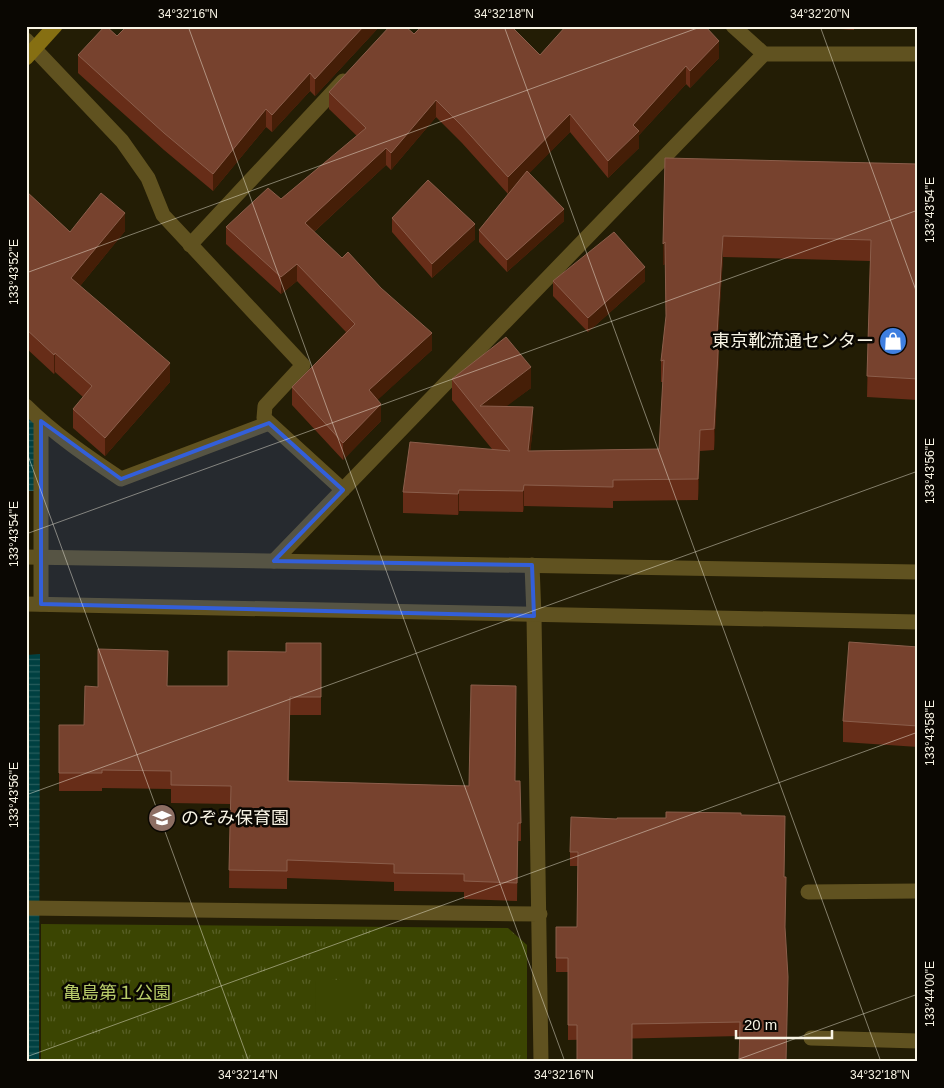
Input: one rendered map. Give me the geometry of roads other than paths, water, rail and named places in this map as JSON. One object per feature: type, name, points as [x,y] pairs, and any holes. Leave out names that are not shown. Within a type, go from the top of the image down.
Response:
[{"type":"main road","points":[[29,49],[55,26]]},
{"type":"street","points":[[733,26],[764,54],[918,54]]},
{"type":"street","points":[[29,49],[122,141],[148,178],[163,215],[303,365],[265,406],[264,418],[343,490]]},
{"type":"street","points":[[274,561],[764,54]]},
{"type":"street","points":[[190,245],[353,70]]},
{"type":"street","points":[[26,406],[41,421],[121,479],[269,422]]},
{"type":"street","points":[[41,421],[34,557],[34,604],[534,616],[918,622]]},
{"type":"street","points":[[34,557],[918,572]]},
{"type":"street","points":[[532,565],[540,914],[541,1062]]},
{"type":"street","points":[[808,892],[918,891]]},
{"type":"street","points":[[26,908],[540,914]]},
{"type":"street","points":[[811,1038],[918,1041]]},
{"type":"water","points":[[26,413],[35,423],[36,491],[26,491]]},
{"type":"water","points":[[40,654],[39,1062],[26,1062],[27,655]]},
{"type":"place","name":"東京靴流通センター","points":[[893,341]]},
{"type":"place","name":"のぞみ保育園","points":[[162,818]]},
{"type":"park label","name":"亀島第１公園","points":[[117,993]]}]
